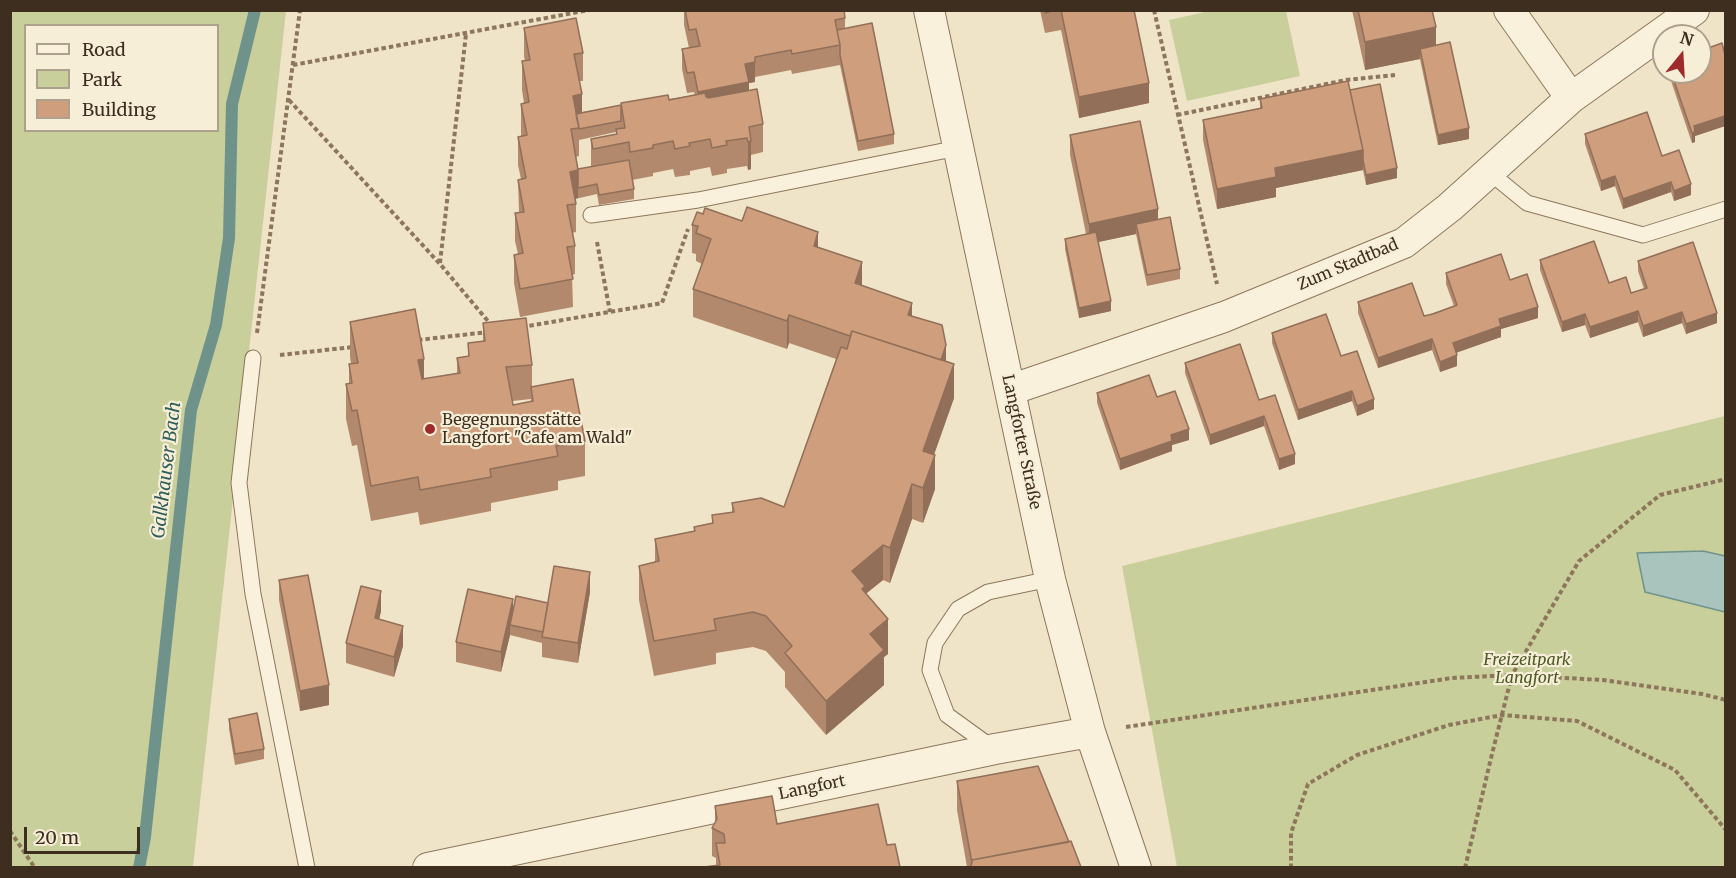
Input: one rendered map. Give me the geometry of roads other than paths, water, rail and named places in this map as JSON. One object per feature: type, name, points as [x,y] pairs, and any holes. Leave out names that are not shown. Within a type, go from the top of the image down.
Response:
[{"type":"street","name":"Langforter Straße","points":[[929,10],[1050,579],[1090,732],[1136,867]]},
{"type":"street","points":[[1509,10],[1571,98]]},
{"type":"street","name":"Zum Stadtbad","points":[[1010,390],[1224,316],[1404,243],[1450,207],[1571,98],[1694,10]]},
{"type":"street","name":"Langfort","points":[[428,867],[995,749],[1090,732]]},
{"type":"lane","points":[[591,215],[699,201],[958,148]]},
{"type":"lane","points":[[1489,172],[1527,203],[1643,236],[1725,209]]},
{"type":"lane","points":[[253,358],[238,483],[253,594],[307,867]]},
{"type":"lane","points":[[995,749],[947,715],[930,670],[935,643],[958,609],[988,591],[1050,579]]},
{"type":"water","points":[[1703,551],[1725,556],[1725,612],[1645,592],[1637,553]]},
{"type":"waterway","name":"Galkhauser Bach","points":[[139,868],[145,837],[191,410],[216,325],[229,238],[232,104],[255,10]]},
{"type":"place","name":"Begegnungsstätte Langfort \"Cafe am Wald\"","points":[[430,429]]},
{"type":"park label","name":"Freizeitpark Langfort","points":[[1527,669]]}]
